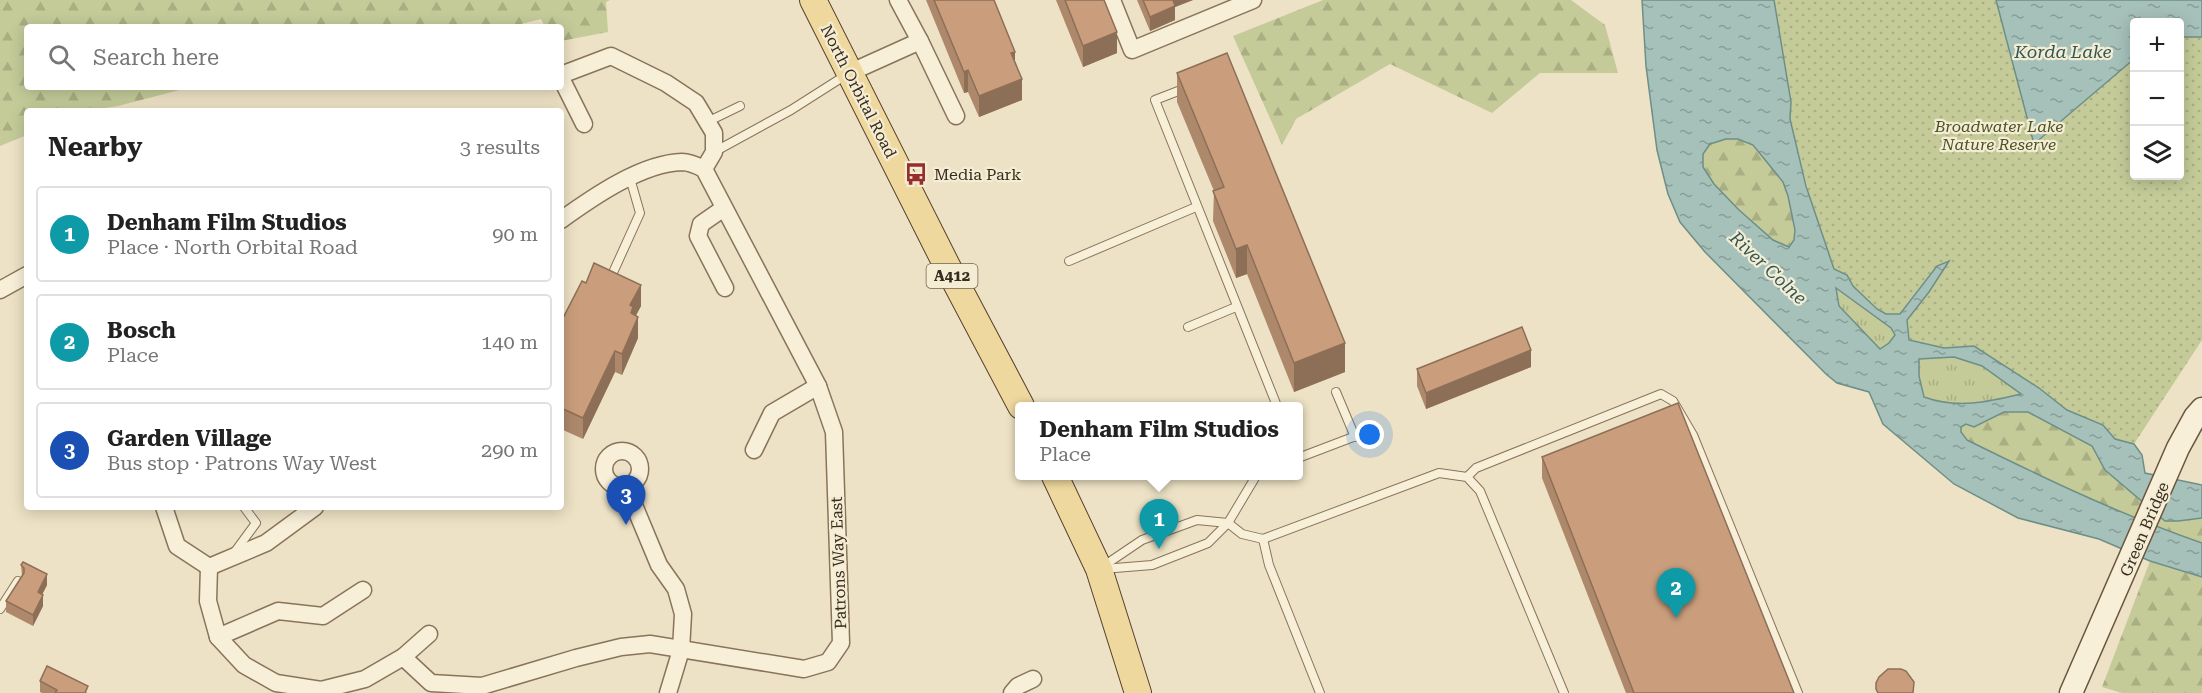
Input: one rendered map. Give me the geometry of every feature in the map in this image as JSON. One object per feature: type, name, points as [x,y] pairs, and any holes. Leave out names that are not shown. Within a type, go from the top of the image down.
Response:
[{"type":"main road","name":"North Orbital Road","points":[[813,0],[1019,402]]},
{"type":"main road","points":[[1057,480],[1099,569],[1138,693]]},
{"type":"street","points":[[898,0],[956,116]]},
{"type":"street","points":[[1112,0],[1132,50],[1253,0]]},
{"type":"street","points":[[849,73],[920,41]]},
{"type":"street","points":[[564,75],[611,56],[666,83],[696,103],[714,133],[714,152],[704,169],[685,162],[657,165],[597,194],[564,218]]},
{"type":"street","points":[[564,82],[584,124]]},
{"type":"street","name":"Patrons Way East","points":[[403,657],[431,683],[482,686],[621,647],[650,644],[804,669],[828,662],[841,643],[834,432],[818,386],[704,169]]},
{"type":"street","points":[[724,208],[701,224],[698,236],[725,288]]},
{"type":"street","points":[[0,290],[24,277]]},
{"type":"street","points":[[754,450],[772,413],[818,386]]},
{"type":"street","name":"Green Bridge","points":[[2071,693],[2178,448],[2202,409]]},
{"type":"street","points":[[626,486],[659,565],[676,589],[683,614],[681,650],[668,693]]},
{"type":"street","points":[[165,510],[177,546],[209,567]]},
{"type":"street","points":[[209,567],[266,543],[311,510]]},
{"type":"street","points":[[209,567],[208,601],[218,637],[244,665],[276,682],[321,690],[365,679],[403,657],[429,634]]},
{"type":"street","points":[[218,637],[278,611],[323,616],[363,590]]},
{"type":"street","points":[[1012,693],[1018,686],[1033,679]]},
{"type":"lane","points":[[714,152],[791,110],[849,73]]},
{"type":"lane","points":[[1197,83],[1155,100],[1275,402]]},
{"type":"lane","points":[[707,122],[740,106]]},
{"type":"lane","points":[[611,277],[640,213],[630,178]]},
{"type":"lane","points":[[1069,261],[1196,207]]},
{"type":"lane","points":[[1188,327],[1236,308]]},
{"type":"lane","points":[[1336,392],[1355,437]]},
{"type":"lane","points":[[1467,477],[1476,468],[1661,394],[1673,401],[1693,435],[1798,693]]},
{"type":"lane","points":[[1303,456],[1369,432]]},
{"type":"lane","points":[[1099,569],[1142,540],[1197,520],[1228,523],[1242,534],[1263,539],[1439,473],[1467,477],[1480,491],[1564,693]]},
{"type":"lane","points":[[1099,569],[1152,565],[1208,543],[1228,523],[1254,480]]},
{"type":"lane","points":[[231,558],[256,523],[246,510]]},
{"type":"lane","points":[[1263,539],[1269,565],[1320,693]]},
{"type":"lane","points":[[0,609],[18,581]]},
{"type":"green space","points":[[0,0],[610,0],[606,2],[608,32],[564,40],[564,24],[544,24],[541,19],[521,24],[24,24],[24,90],[179,90],[105,108],[24,108],[24,136],[0,146]]},
{"type":"green space","points":[[1323,0],[1571,0],[1605,25],[1618,73],[1540,73],[1492,113],[1390,64],[1296,119],[1282,145],[1233,36]]},
{"type":"green space","name":"Broadwater Lake Nature Reserve","points":[[1774,0],[2202,0],[2202,340],[2134,444],[2115,439],[2103,425],[2067,410],[2039,388],[1974,346],[1944,348],[1909,340],[1907,320],[1929,292],[1937,266],[1900,314],[1886,314],[1877,309],[1852,286],[1847,275],[1834,269],[1814,213],[1790,119],[1791,102]]},
{"type":"green space","points":[[1726,139],[1738,139],[1753,145],[1783,182],[1795,230],[1794,240],[1789,247],[1773,240],[1738,209],[1714,184],[1703,167],[1703,154],[1710,144]]},
{"type":"green space","points":[[1836,287],[1891,328],[1895,335],[1889,343],[1880,349],[1839,306]]},
{"type":"green space","points":[[1954,357],[1982,366],[2022,394],[1973,403],[1949,403],[1924,397],[1919,376],[1919,359]]},
{"type":"green space","points":[[2004,412],[2028,412],[2092,446],[2105,470],[2178,521],[2202,518],[2202,543],[2112,508],[2054,482],[1967,440],[1961,432],[1961,426],[1967,424],[1974,427]]},
{"type":"green space","points":[[2150,561],[2202,577],[2202,693],[2122,693],[2102,687]]},
{"type":"water","name":"River Colne","points":[[1642,0],[1774,0],[1791,102],[1790,119],[1806,186],[1834,269],[1847,275],[1853,286],[1877,309],[1886,314],[1900,314],[1937,266],[1949,261],[1907,320],[1909,340],[1944,348],[1974,346],[2039,388],[2067,410],[2103,425],[2115,439],[2134,444],[2142,455],[2145,473],[2202,485],[2202,518],[2165,521],[2105,470],[2092,446],[2028,412],[2004,412],[1974,427],[1966,424],[1961,427],[1961,432],[1967,440],[2112,508],[2202,543],[2202,577],[2150,561],[2099,539],[2018,518],[1954,484],[1883,424],[1869,392],[1837,383],[1826,374],[1705,252],[1680,222],[1668,194],[1657,150],[1646,66]],"holes":[[[1726,139],[1738,139],[1753,145],[1783,182],[1795,230],[1794,240],[1789,247],[1773,240],[1738,209],[1714,184],[1703,167],[1703,154],[1710,144]],[[1836,288],[1891,328],[1895,335],[1880,349],[1839,306]],[[1954,357],[1982,366],[2021,394],[1972,403],[1948,403],[1924,397],[1919,376],[1919,359]]]},
{"type":"water","name":"Korda Lake","points":[[1996,0],[2202,0],[2202,37],[2184,37],[2184,18],[2130,18],[2130,62],[2034,144]]},
{"type":"building","points":[[934,0],[994,0],[1015,52],[1011,53],[1022,79],[979,96],[968,70],[964,72]]},
{"type":"building","points":[[1065,0],[1104,0],[1117,32],[1083,46]]},
{"type":"building","points":[[1143,0],[1173,0],[1175,6],[1150,17]]},
{"type":"building","points":[[1227,53],[1345,343],[1294,363],[1247,245],[1236,249],[1213,191],[1224,187],[1177,73]]},
{"type":"building","points":[[594,263],[641,285],[630,305],[633,307],[631,313],[638,317],[622,354],[615,351],[583,418],[564,409],[564,316],[582,281],[586,283]]},
{"type":"building","points":[[1522,327],[1531,350],[1426,393],[1417,369]]},
{"type":"building","points":[[1678,403],[1794,693],[1634,693],[1542,457]]},
{"type":"building","points":[[23,562],[47,574],[38,592],[43,595],[33,615],[6,601],[24,573],[21,565]]},
{"type":"building","points":[[47,666],[88,686],[85,693],[55,693],[57,690],[40,681]]},
{"type":"building","points":[[1888,669],[1906,671],[1914,682],[1913,693],[1878,693],[1876,683]]},
{"type":"place","name":"Media Park","points":[[916,174]]},
{"type":"place","name":"Garden Village","points":[[626,525]]},
{"type":"place","name":"Denham Film Studios","points":[[1159,549]]},
{"type":"place","name":"Bosch","points":[[1676,618]]}]
